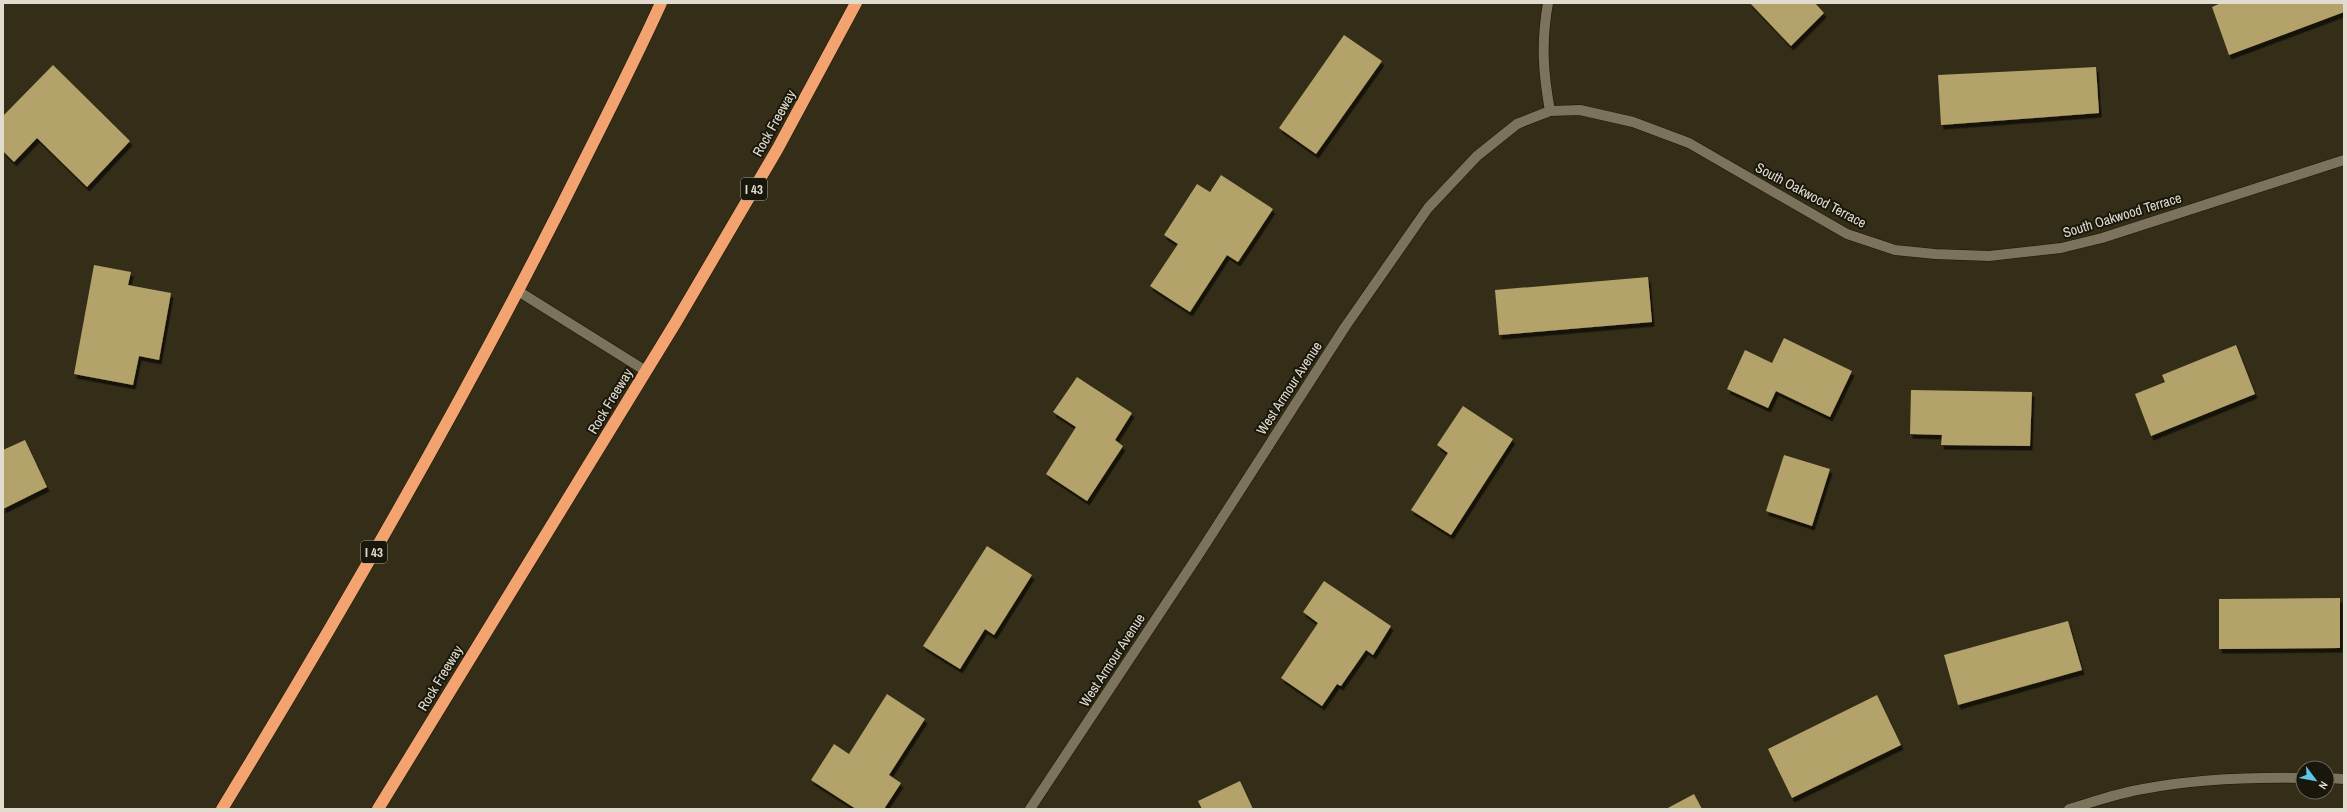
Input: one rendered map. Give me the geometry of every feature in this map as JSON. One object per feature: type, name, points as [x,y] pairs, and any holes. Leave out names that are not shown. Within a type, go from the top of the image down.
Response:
[{"type":"highway","name":"I 43","points":[[222,809],[292,695],[431,453],[518,291],[661,3]]},
{"type":"highway","name":"Rock Freeway","points":[[378,809],[646,371],[778,148],[856,3]]},
{"type":"street","points":[[1548,3],[1543,31],[1543,71],[1550,111]]},
{"type":"street","name":"South Oakwood Terrace","points":[[1550,111],[1580,110],[1634,122],[1689,143],[1848,234],[1895,250],[1935,254],[1989,256],[2061,248],[2102,238],[2344,160]]},
{"type":"street","name":"West Armour Avenue","points":[[1030,809],[1199,554],[1345,327],[1428,208],[1477,156],[1517,124],[1550,111]]},
{"type":"street","points":[[518,291],[646,371]]},
{"type":"street","points":[[2069,809],[2141,789],[2190,781],[2251,777],[2295,778]]},
{"type":"building","points":[[1750,3],[1815,3],[1824,13],[1791,46]]},
{"type":"building","points":[[2221,3],[2344,3],[2344,12],[2229,55],[2212,7]]},
{"type":"building","points":[[1344,35],[1382,61],[1316,154],[1279,128]]},
{"type":"building","points":[[53,65],[130,141],[87,187],[37,138],[14,162],[3,151],[3,116]]},
{"type":"building","points":[[2096,67],[2099,113],[1941,125],[1938,75]]},
{"type":"building","points":[[1221,175],[1273,209],[1238,262],[1227,255],[1190,312],[1150,286],[1178,244],[1164,235],[1197,184],[1210,192]]},
{"type":"building","points":[[94,265],[131,272],[128,285],[171,293],[159,360],[139,356],[133,385],[74,374]]},
{"type":"building","points":[[1648,277],[1652,322],[1499,335],[1495,290]]},
{"type":"building","points":[[1784,338],[1852,371],[1830,417],[1776,391],[1768,408],[1727,389],[1745,350],[1772,363]]},
{"type":"building","points":[[2236,345],[2255,394],[2151,436],[2135,394],[2165,382],[2162,375]]},
{"type":"building","points":[[1077,377],[1132,413],[1115,440],[1123,446],[1087,501],[1046,474],[1076,427],[1053,412]]},
{"type":"building","points":[[1911,390],[2032,392],[2030,446],[1941,445],[1942,435],[1910,434]]},
{"type":"building","points":[[1463,406],[1513,439],[1451,535],[1411,510],[1448,453],[1437,445]]},
{"type":"building","points":[[25,440],[47,487],[3,509],[3,450]]},
{"type":"building","points":[[1784,455],[1830,469],[1812,526],[1766,511]]},
{"type":"building","points":[[987,546],[1032,575],[994,635],[985,629],[960,669],[923,646]]},
{"type":"building","points":[[1324,581],[1391,626],[1373,655],[1366,650],[1341,686],[1337,684],[1322,706],[1281,678],[1318,623],[1303,612]]},
{"type":"building","points":[[2340,598],[2340,648],[2219,649],[2219,599]]},
{"type":"building","points":[[2068,621],[2082,670],[1958,705],[1944,655]]},
{"type":"building","points":[[887,694],[925,719],[889,775],[901,783],[884,809],[856,809],[811,780],[834,744],[849,754]]},
{"type":"building","points":[[1877,695],[1901,745],[1792,798],[1768,749]]},
{"type":"building","points":[[1240,781],[1253,809],[1202,809],[1198,801]]},
{"type":"building","points":[[1694,794],[1702,809],[1666,809]]}]
